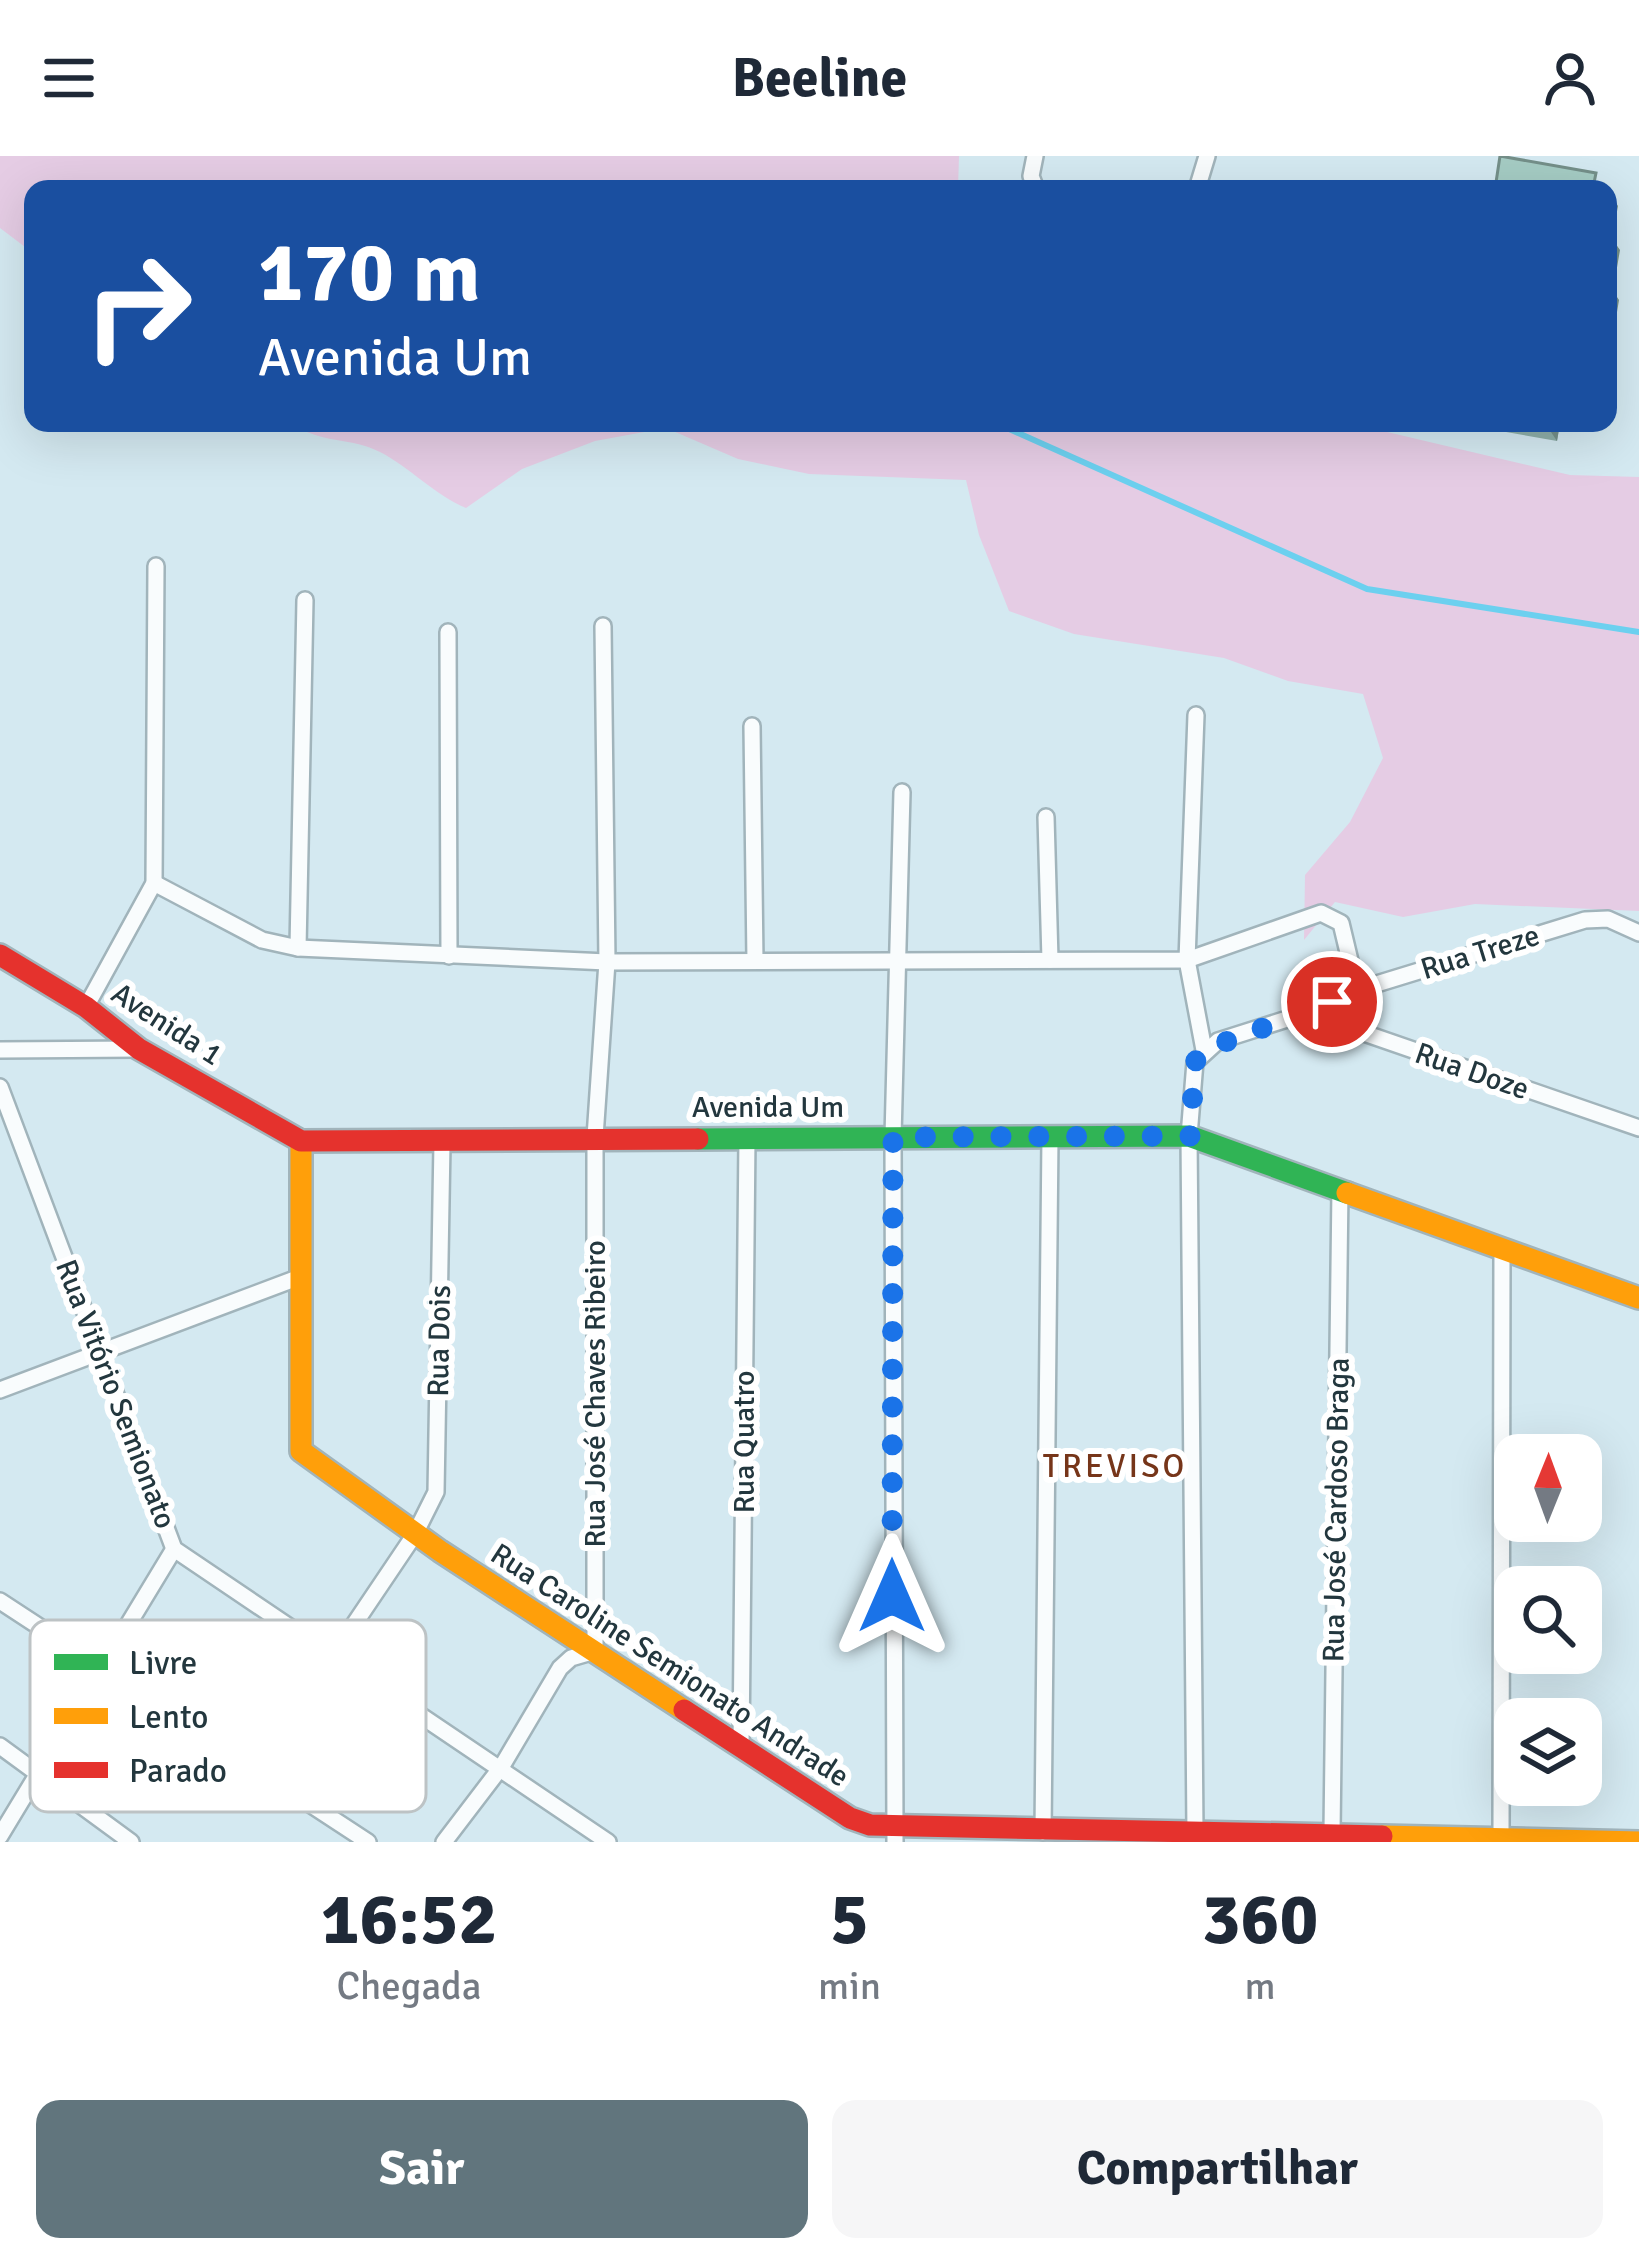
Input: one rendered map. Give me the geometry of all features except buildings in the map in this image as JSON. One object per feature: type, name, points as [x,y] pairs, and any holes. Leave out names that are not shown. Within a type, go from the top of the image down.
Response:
[{"type":"street","points":[[86,1007],[154,883],[155,566]]},
{"type":"street","points":[[298,948],[305,600]]},
{"type":"street","name":"Rua José Chaves Ribeiro","points":[[595,1651],[595,1137],[607,962],[602,626]]},
{"type":"street","points":[[448,632],[449,956]]},
{"type":"street","points":[[1195,1833],[1190,1136],[1195,1062],[1204,1050],[1187,960],[1196,715]]},
{"type":"street","points":[[752,726],[755,961]]},
{"type":"street","points":[[893,1834],[893,1137],[902,792]]},
{"type":"street","points":[[1046,817],[1050,960]]},
{"type":"street","points":[[154,883],[262,940],[298,948],[607,962],[1187,960],[1321,913],[1341,923],[1357,990]]},
{"type":"street","name":"Rua Treze","points":[[1204,1050],[1357,990],[1585,920],[1608,919],[1639,933]]},
{"type":"street","name":"Avenida 1","points":[[0,956],[86,1007],[140,1049],[301,1141]]},
{"type":"street","name":"Rua Doze","points":[[1306,1013],[1639,1128]]},
{"type":"street","points":[[0,1050],[140,1049]]},
{"type":"street","name":"Rua Vitório Semionato","points":[[0,1087],[174,1549],[280,1620]]},
{"type":"street","name":"Avenida Um","points":[[301,1141],[1190,1136],[1639,1298]]},
{"type":"street","name":"Rua Quatro","points":[[741,1747],[747,1137]]},
{"type":"street","points":[[1043,1832],[1050,1137]]},
{"type":"street","name":"Rua Caroline Semionato Andrade","points":[[301,1141],[301,1451],[415,1534],[850,1818],[893,1834],[1332,1832],[1639,1842]]},
{"type":"street","name":"Rua Dois","points":[[357,1620],[415,1534],[436,1492],[442,1143]]},
{"type":"street","name":"Rua José Cardoso Braga","points":[[1332,1832],[1340,1188]]},
{"type":"street","points":[[1502,1248],[1502,1838]]},
{"type":"street","points":[[0,1390],[300,1277]]},
{"type":"street","points":[[131,1620],[174,1549]]},
{"type":"street","points":[[0,1600],[30,1620]]},
{"type":"street","points":[[444,1842],[502,1766],[560,1667],[595,1651]]},
{"type":"street","name":"Rua Vitório Semionato","points":[[426,1717],[608,1842]]},
{"type":"street","points":[[0,1746],[30,1765]]},
{"type":"street","points":[[0,1836],[30,1789]]},
{"type":"street","points":[[92,1812],[131,1842]]},
{"type":"street","points":[[324,1812],[368,1842]]},
{"type":"shaded area","points":[[0,156],[959,156],[958,180],[24,180],[24,246],[0,228]]},
{"type":"shaded area","points":[[308,432],[644,432],[595,441],[522,469],[466,508],[380,452]]},
{"type":"shaded area","points":[[675,432],[1387,432],[1570,475],[1639,477],[1639,911],[1475,904],[1403,917],[1335,902],[1304,940],[1305,875],[1350,822],[1383,758],[1363,694],[1288,681],[1224,658],[1074,634],[1009,611],[979,535],[966,480],[809,474],[738,459]]},
{"type":"waterway","points":[[1016,432],[1367,589],[1639,632]]},
{"type":"traffic: fast","points":[[698,1139],[1189,1136],[1347,1193]]},
{"type":"traffic: slow","points":[[301,1141],[301,1451],[440,1551],[684,1710]]},
{"type":"traffic: slow","points":[[1347,1193],[1639,1298]]},
{"type":"traffic: slow","points":[[1382,1836],[1639,1842]]},
{"type":"traffic: jam","points":[[0,955],[86,1007],[139,1049],[301,1141],[698,1139]]},
{"type":"traffic: jam","points":[[684,1710],[850,1818],[870,1825],[1382,1836]]},
{"type":"district","name":"TREVISO","points":[[1115,1465]]},
{"type":"route","points":[[892,1596],[893,1137],[1190,1136],[1195,1062],[1204,1050],[1332,1002]]}]
